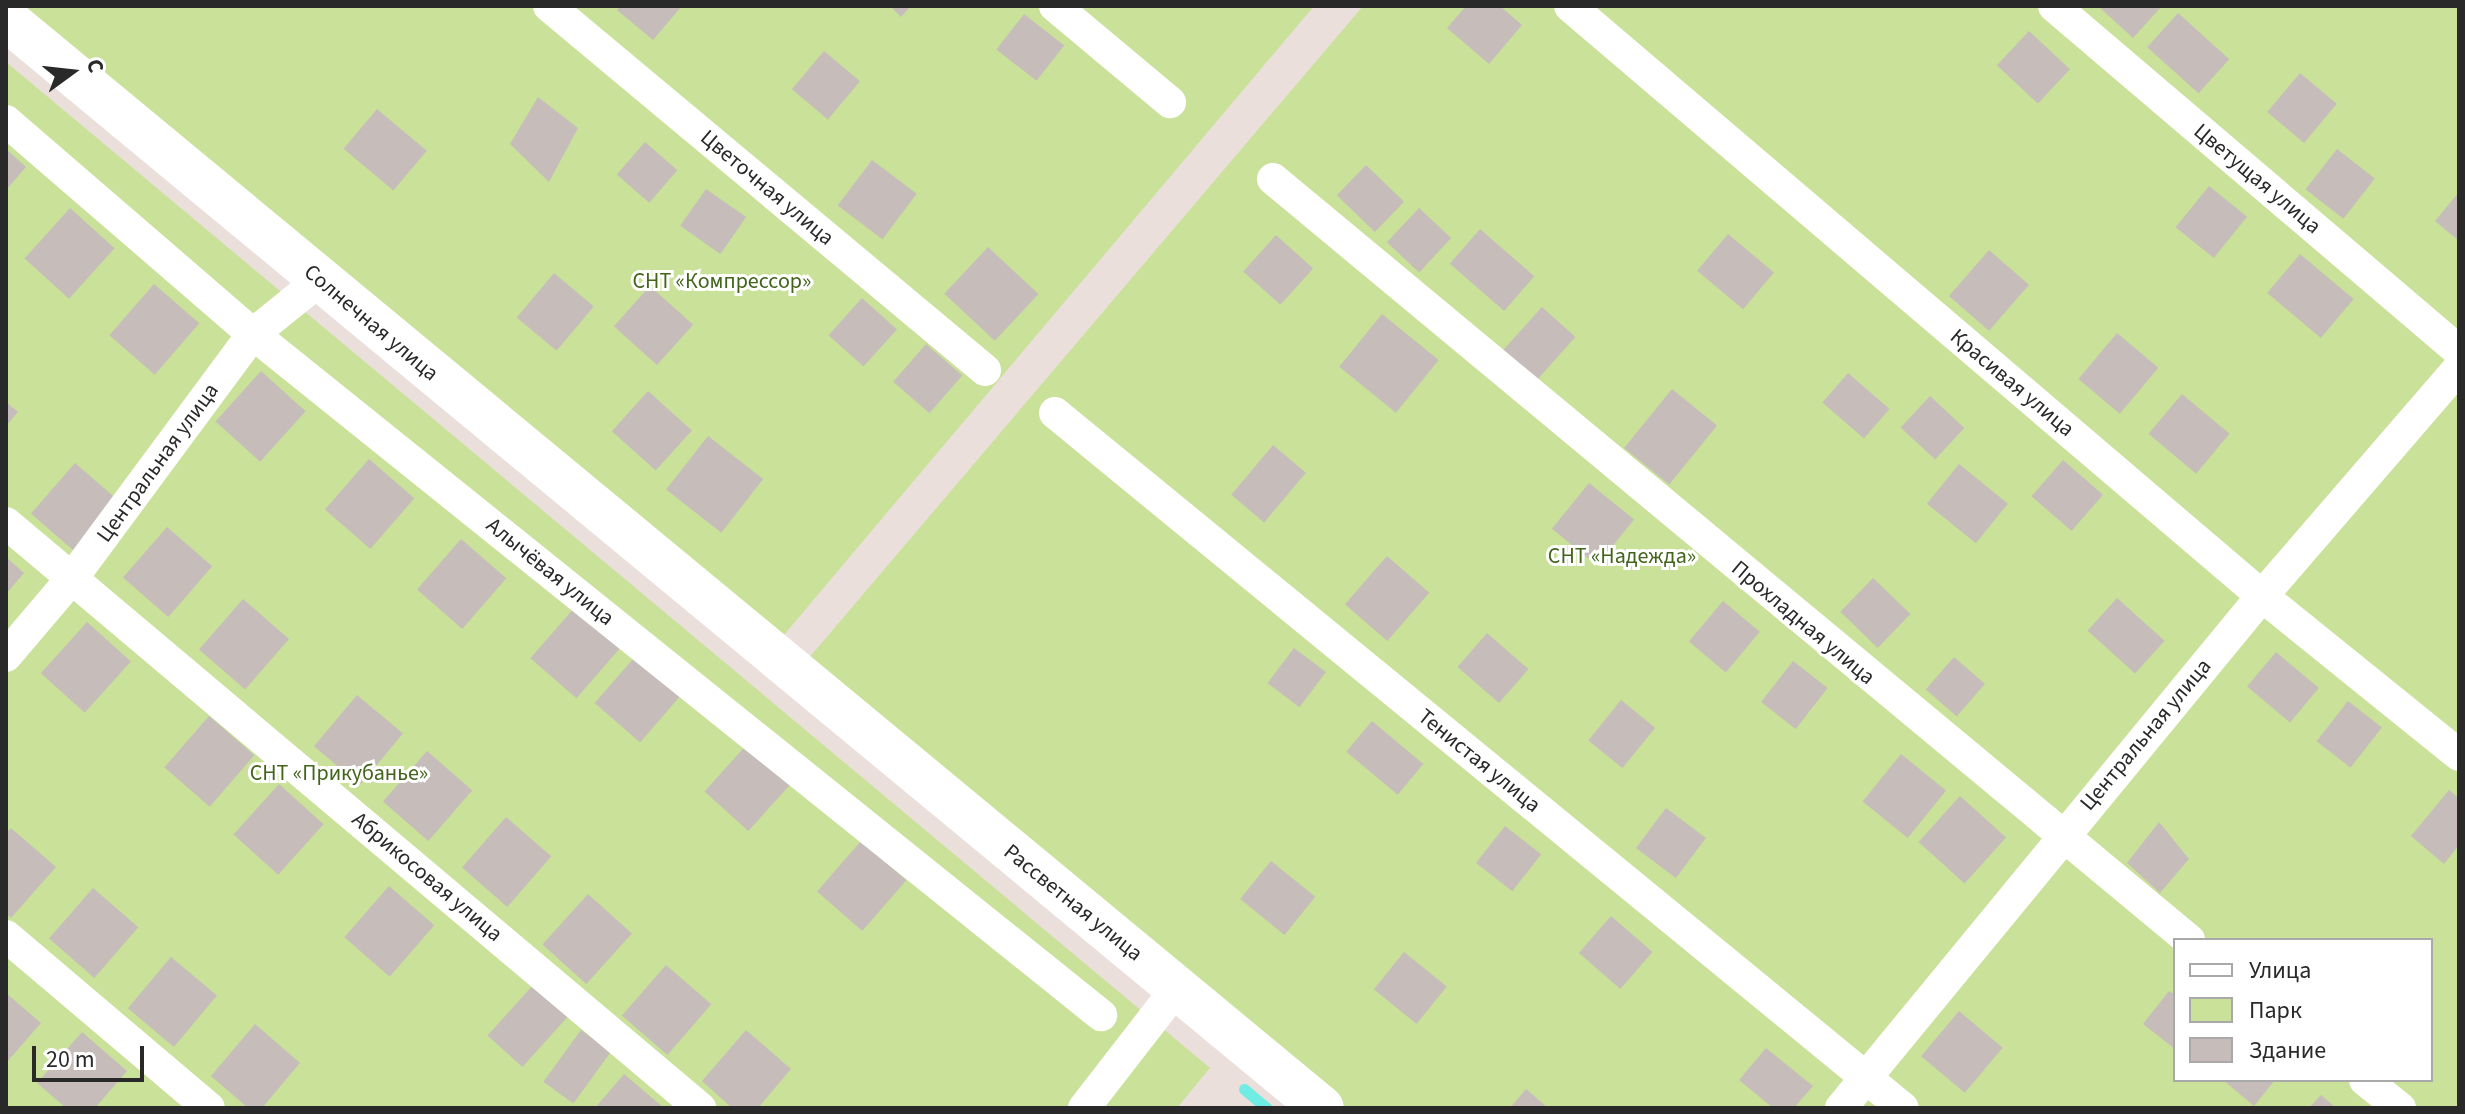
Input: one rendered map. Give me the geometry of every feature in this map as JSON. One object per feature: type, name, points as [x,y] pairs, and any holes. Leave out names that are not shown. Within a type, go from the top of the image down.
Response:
[{"type":"street","name":"Цветочная улица","points":[[549,6],[985,370]]},
{"type":"street","points":[[1055,6],[1170,102]]},
{"type":"street","name":"Красивая улица","points":[[1570,6],[2262,596],[2459,755]]},
{"type":"street","name":"Цветущая улица","points":[[2054,6],[2459,351]]},
{"type":"street","name":"Солнечная улица","points":[[6,19],[824,698]]},
{"type":"street","name":"Алычёвая улица","points":[[6,121],[253,334],[1101,1015]]},
{"type":"street","name":"Прохладная улица","points":[[1273,179],[2061,838],[2186,938]]},
{"type":"street","name":"Центральная улица","points":[[6,656],[73,577],[253,334],[320,280]]},
{"type":"street","name":"Центральная улица","points":[[1841,1108],[2262,596],[2459,368]]},
{"type":"street","name":"Тенистая улица","points":[[1055,413],[1903,1108]]},
{"type":"street","name":"Абрикосовая улица","points":[[6,523],[700,1108]]},
{"type":"street","name":"Рассветная улица","points":[[824,698],[1322,1108]]},
{"type":"street","points":[[6,936],[209,1108]]},
{"type":"street","points":[[1084,1108],[1177,988]]},
{"type":"street","points":[[2368,1082],[2400,1108]]},
{"type":"green space","name":"СНТ «Компрессор»","points":[[6,6],[1314,6],[756,668]]},
{"type":"green space","name":"СНТ «Надежда»","points":[[1363,6],[2459,6],[2459,1108],[1299,1108],[786,685]]},
{"type":"green space","name":"СНТ «Прикубанье»","points":[[6,62],[1210,1068],[1177,1108],[6,1108]]},
{"type":"building","points":[[621,6],[682,6],[653,40],[617,10]]},
{"type":"building","points":[[890,6],[911,6],[901,17]]},
{"type":"building","points":[[1466,6],[1500,6],[1522,25],[1489,64],[1447,28]]},
{"type":"building","points":[[2098,6],[2162,6],[2133,38]]},
{"type":"building","points":[[2178,13],[2229,59],[2198,93],[2147,47]]},
{"type":"building","points":[[1024,14],[1064,45],[1036,81],[996,49]]},
{"type":"building","points":[[2029,31],[2070,69],[2038,104],[1997,65]]},
{"type":"building","points":[[824,51],[860,81],[828,120],[792,89]]},
{"type":"building","points":[[2300,73],[2337,104],[2304,143],[2267,112]]},
{"type":"building","points":[[538,97],[578,128],[549,182],[510,144]]},
{"type":"building","points":[[377,109],[427,151],[393,191],[344,149]]},
{"type":"building","points":[[645,142],[677,170],[649,203],[617,174]]},
{"type":"building","points":[[6,149],[26,167],[6,190]]},
{"type":"building","points":[[2337,149],[2375,179],[2343,219],[2306,189]]},
{"type":"building","points":[[872,160],[917,194],[882,239],[838,206]]},
{"type":"building","points":[[1366,165],[1404,202],[1375,232],[1337,195]]},
{"type":"building","points":[[2209,186],[2247,217],[2214,258],[2176,227]]},
{"type":"building","points":[[706,189],[746,217],[720,254],[680,226]]},
{"type":"building","points":[[2459,192],[2459,241],[2435,221]]},
{"type":"building","points":[[70,208],[115,248],[69,299],[24,259]]},
{"type":"building","points":[[1419,208],[1451,238],[1419,272],[1387,242]]},
{"type":"building","points":[[1480,229],[1534,276],[1504,311],[1450,264]]},
{"type":"building","points":[[1728,234],[1774,273],[1743,309],[1697,271]]},
{"type":"building","points":[[1276,235],[1313,268],[1280,305],[1243,271]]},
{"type":"building","points":[[988,247],[1038,294],[995,341],[944,294]]},
{"type":"building","points":[[1989,250],[2029,285],[1989,331],[1949,296]]},
{"type":"building","points":[[2300,254],[2354,299],[2321,338],[2267,293]]},
{"type":"building","points":[[554,273],[594,306],[557,351],[517,317]]},
{"type":"building","points":[[154,284],[199,323],[155,375],[109,335]]},
{"type":"building","points":[[650,286],[693,325],[657,365],[614,326]]},
{"type":"building","points":[[862,298],[897,329],[863,367],[829,335]]},
{"type":"building","points":[[1542,307],[1575,337],[1537,380],[1503,350]]},
{"type":"building","points":[[1382,314],[1439,360],[1396,413],[1339,367]]},
{"type":"building","points":[[2117,333],[2158,368],[2120,414],[2078,379]]},
{"type":"building","points":[[926,344],[962,375],[929,413],[893,382]]},
{"type":"building","points":[[261,371],[306,411],[260,462],[215,422]]},
{"type":"building","points":[[1848,373],[1890,409],[1864,439],[1822,402]]},
{"type":"building","points":[[1672,389],[1717,426],[1669,485],[1624,448]]},
{"type":"building","points":[[648,391],[692,430],[656,471],[612,431]]},
{"type":"building","points":[[2182,394],[2229,434],[2196,474],[2149,434]]},
{"type":"building","points":[[1930,396],[1964,428],[1935,460],[1901,427]]},
{"type":"building","points":[[6,402],[18,412],[6,426]]},
{"type":"building","points":[[708,436],[763,479],[721,533],[666,490]]},
{"type":"building","points":[[1273,445],[1306,473],[1264,522],[1231,495]]},
{"type":"building","points":[[369,459],[414,498],[370,549],[325,510]]},
{"type":"building","points":[[2063,460],[2103,495],[2072,531],[2032,496]]},
{"type":"building","points":[[75,463],[120,502],[76,553],[31,514]]},
{"type":"building","points":[[1959,464],[2008,504],[1976,543],[1927,504]]},
{"type":"building","points":[[1589,483],[1634,520],[1597,565],[1552,529]]},
{"type":"building","points":[[167,527],[212,566],[168,617],[123,578]]},
{"type":"building","points":[[461,539],[506,578],[462,629],[417,590]]},
{"type":"building","points":[[1387,556],[1429,593],[1387,641],[1345,604]]},
{"type":"building","points":[[6,557],[24,573],[6,594]]},
{"type":"building","points":[[1873,578],[1910,614],[1878,648],[1840,612]]},
{"type":"building","points":[[2117,598],[2165,641],[2135,674],[2088,631]]},
{"type":"building","points":[[243,599],[289,639],[245,690],[199,650]]},
{"type":"building","points":[[1723,601],[1760,632],[1726,672],[1689,642]]},
{"type":"building","points":[[575,607],[621,647],[576,698],[530,658]]},
{"type":"building","points":[[87,622],[131,661],[85,713],[41,673]]},
{"type":"building","points":[[1487,633],[1529,669],[1499,703],[1457,667]]},
{"type":"building","points":[[1294,648],[1326,672],[1299,707],[1268,683]]},
{"type":"building","points":[[640,651],[685,690],[640,742],[595,703]]},
{"type":"building","points":[[2276,652],[2319,688],[2290,722],[2247,686]]},
{"type":"building","points":[[1954,657],[1985,684],[1957,716],[1926,689]]},
{"type":"building","points":[[1793,661],[1828,688],[1796,729],[1761,702]]},
{"type":"building","points":[[357,695],[403,734],[360,785],[314,746]]},
{"type":"building","points":[[1621,700],[1655,728],[1622,768],[1588,740]]},
{"type":"building","points":[[2348,701],[2382,727],[2350,768],[2317,741]]},
{"type":"building","points":[[209,716],[254,755],[210,807],[164,767]]},
{"type":"building","points":[[1372,721],[1423,764],[1398,795],[1346,752]]},
{"type":"building","points":[[750,741],[794,780],[748,831],[704,792]]},
{"type":"building","points":[[427,751],[472,790],[428,841],[383,802]]},
{"type":"building","points":[[1901,754],[1946,791],[1908,838],[1863,801]]},
{"type":"building","points":[[279,784],[324,824],[278,875],[233,835]]},
{"type":"building","points":[[2449,790],[2459,798],[2459,845],[2444,864],[2411,836]]},
{"type":"building","points":[[1960,796],[2006,837],[1965,884],[1919,842]]},
{"type":"building","points":[[1666,808],[1706,838],[1676,878],[1636,848]]},
{"type":"building","points":[[506,817],[551,856],[507,907],[462,868]]},
{"type":"building","points":[[2159,822],[2189,859],[2160,893],[2127,863]]},
{"type":"building","points":[[1505,826],[1541,854],[1512,891],[1476,863]]},
{"type":"building","points":[[11,828],[56,867],[11,918],[6,913],[6,833]]},
{"type":"building","points":[[861,841],[906,880],[862,931],[817,892]]},
{"type":"building","points":[[1271,861],[1315,897],[1284,935],[1240,899]]},
{"type":"building","points":[[389,886],[434,925],[390,977],[344,937]]},
{"type":"building","points":[[93,888],[138,927],[94,978],[49,939]]},
{"type":"building","points":[[588,894],[632,933],[586,984],[542,945]]},
{"type":"building","points":[[1611,916],[1653,952],[1620,989],[1579,953]]},
{"type":"building","points":[[1404,952],[1447,987],[1417,1024],[1374,989]]},
{"type":"building","points":[[171,957],[217,996],[174,1047],[128,1008]]},
{"type":"building","points":[[666,965],[711,1004],[667,1055],[622,1016]]},
{"type":"building","points":[[533,985],[568,1016],[522,1067],[487,1036]]},
{"type":"building","points":[[2169,991],[2173,994],[2173,1047],[2143,1024]]},
{"type":"building","points":[[6,993],[41,1023],[6,1063]]},
{"type":"building","points":[[1959,1011],[2003,1048],[1965,1093],[1921,1056]]},
{"type":"building","points":[[255,1024],[300,1063],[262,1108],[248,1108],[211,1076]]},
{"type":"building","points":[[581,1030],[611,1052],[573,1104],[543,1082]]},
{"type":"building","points":[[746,1030],[791,1069],[758,1108],[732,1108],[702,1081]]},
{"type":"building","points":[[82,1032],[127,1071],[95,1108],[66,1108],[37,1083]]},
{"type":"building","points":[[1766,1048],[1813,1086],[1794,1108],[1773,1108],[1739,1080]]},
{"type":"building","points":[[624,1074],[664,1108],[595,1108]]},
{"type":"building","points":[[2225,1082],[2273,1082],[2254,1106]]},
{"type":"building","points":[[1526,1089],[1548,1108],[1510,1108]]},
{"type":"building","points":[[2321,1095],[2336,1108],[2309,1108]]},
{"type":"waterway","points":[[1244,1089],[1267,1108]]}]
